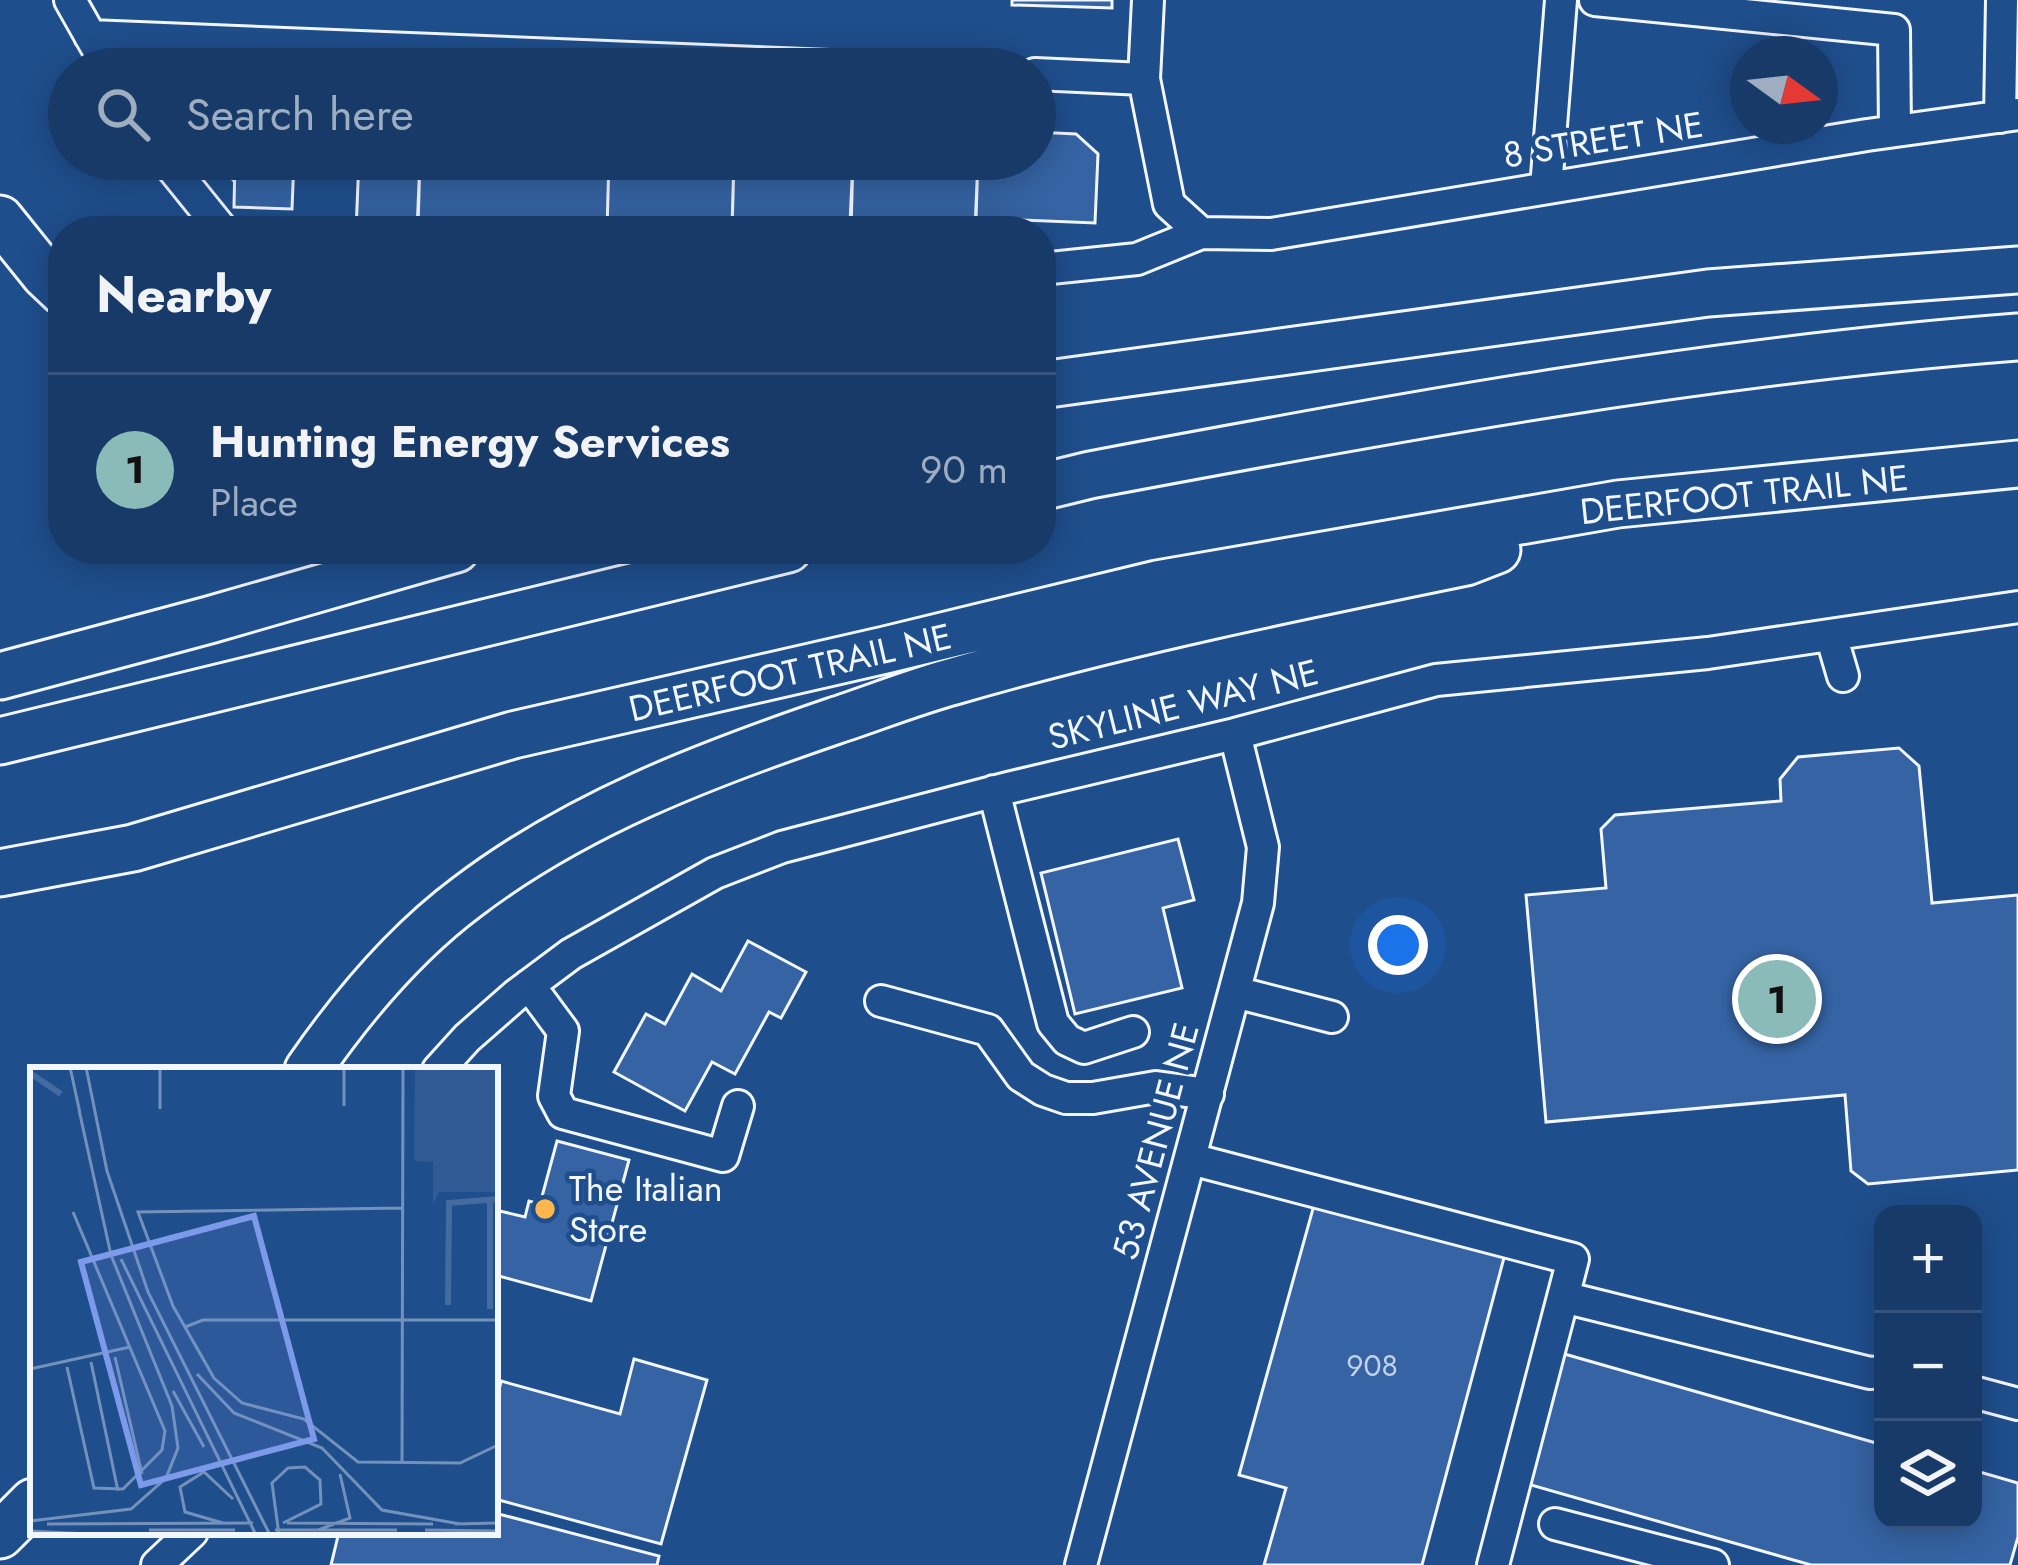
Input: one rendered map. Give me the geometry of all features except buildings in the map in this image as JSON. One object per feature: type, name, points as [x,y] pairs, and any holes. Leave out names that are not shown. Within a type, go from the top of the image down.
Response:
[{"type":"highway","points":[[0,219],[48,278]]},
{"type":"highway","points":[[1056,383],[1708,293],[2018,270]]},
{"type":"highway","points":[[1056,403],[1708,293]]},
{"type":"highway","points":[[1056,483],[1398,417],[1586,387],[2018,337]]},
{"type":"highway","name":"DEERFOOT TRAIL NE","points":[[0,873],[134,848],[513,735],[1157,584],[1618,504],[2018,464]]},
{"type":"highway","points":[[310,1067],[344,1019],[402,953],[467,897],[542,848],[650,789],[741,752],[950,682],[1228,610],[1466,562],[1618,504]]},
{"type":"highway","points":[[0,676],[404,564]]},
{"type":"highway","points":[[0,741],[726,564]]},
{"type":"highway","points":[[0,1505],[30,1476]]},
{"type":"highway","points":[[0,1535],[30,1505]]},
{"type":"street","points":[[70,0],[97,48]]},
{"type":"street","points":[[1056,267],[1137,259],[1201,233],[1169,204],[1144,79],[1148,0]]},
{"type":"street","points":[[1546,188],[1561,0]]},
{"type":"street","points":[[1595,0],[1894,30],[1895,131]]},
{"type":"street","points":[[2002,0],[2009,116]]},
{"type":"street","points":[[90,36],[386,48]]},
{"type":"street","points":[[1056,75],[1144,79]]},
{"type":"street","name":"8 STREET NE","points":[[1201,233],[1271,234],[2009,116]]},
{"type":"street","points":[[182,180],[211,216]]},
{"type":"street","name":"SKYLINE WAY NE","points":[[441,1067],[466,1038],[571,953],[663,900],[782,847],[1436,680],[1708,653],[2018,607]]},
{"type":"street","points":[[1831,635],[1844,676]]},
{"type":"street","name":"53 AVENUE NE","points":[[1081,1565],[1258,903],[1263,847],[1235,734]]},
{"type":"street","points":[[994,791],[1053,1023],[1067,1040],[1084,1048],[1133,1032]]},
{"type":"street","points":[[529,986],[563,1031],[554,1096],[563,1113],[723,1156],[738,1106]]},
{"type":"street","points":[[1235,992],[1332,1017]]},
{"type":"street","points":[[881,1001],[988,1030],[1021,1076],[1066,1098],[1156,1087],[1208,1094]]},
{"type":"street","points":[[1191,1159],[1573,1259],[1492,1565]]},
{"type":"street","points":[[1563,1297],[1874,1373]]},
{"type":"street","points":[[1982,1394],[2018,1404]]},
{"type":"street","points":[[1555,1524],[1713,1565]]},
{"type":"street","points":[[157,1565],[189,1535]]},
{"type":"place","name":"Hunting Energy Services","points":[[1777,999]]},
{"type":"place","name":"The Italian Store","points":[[545,1209]]}]
